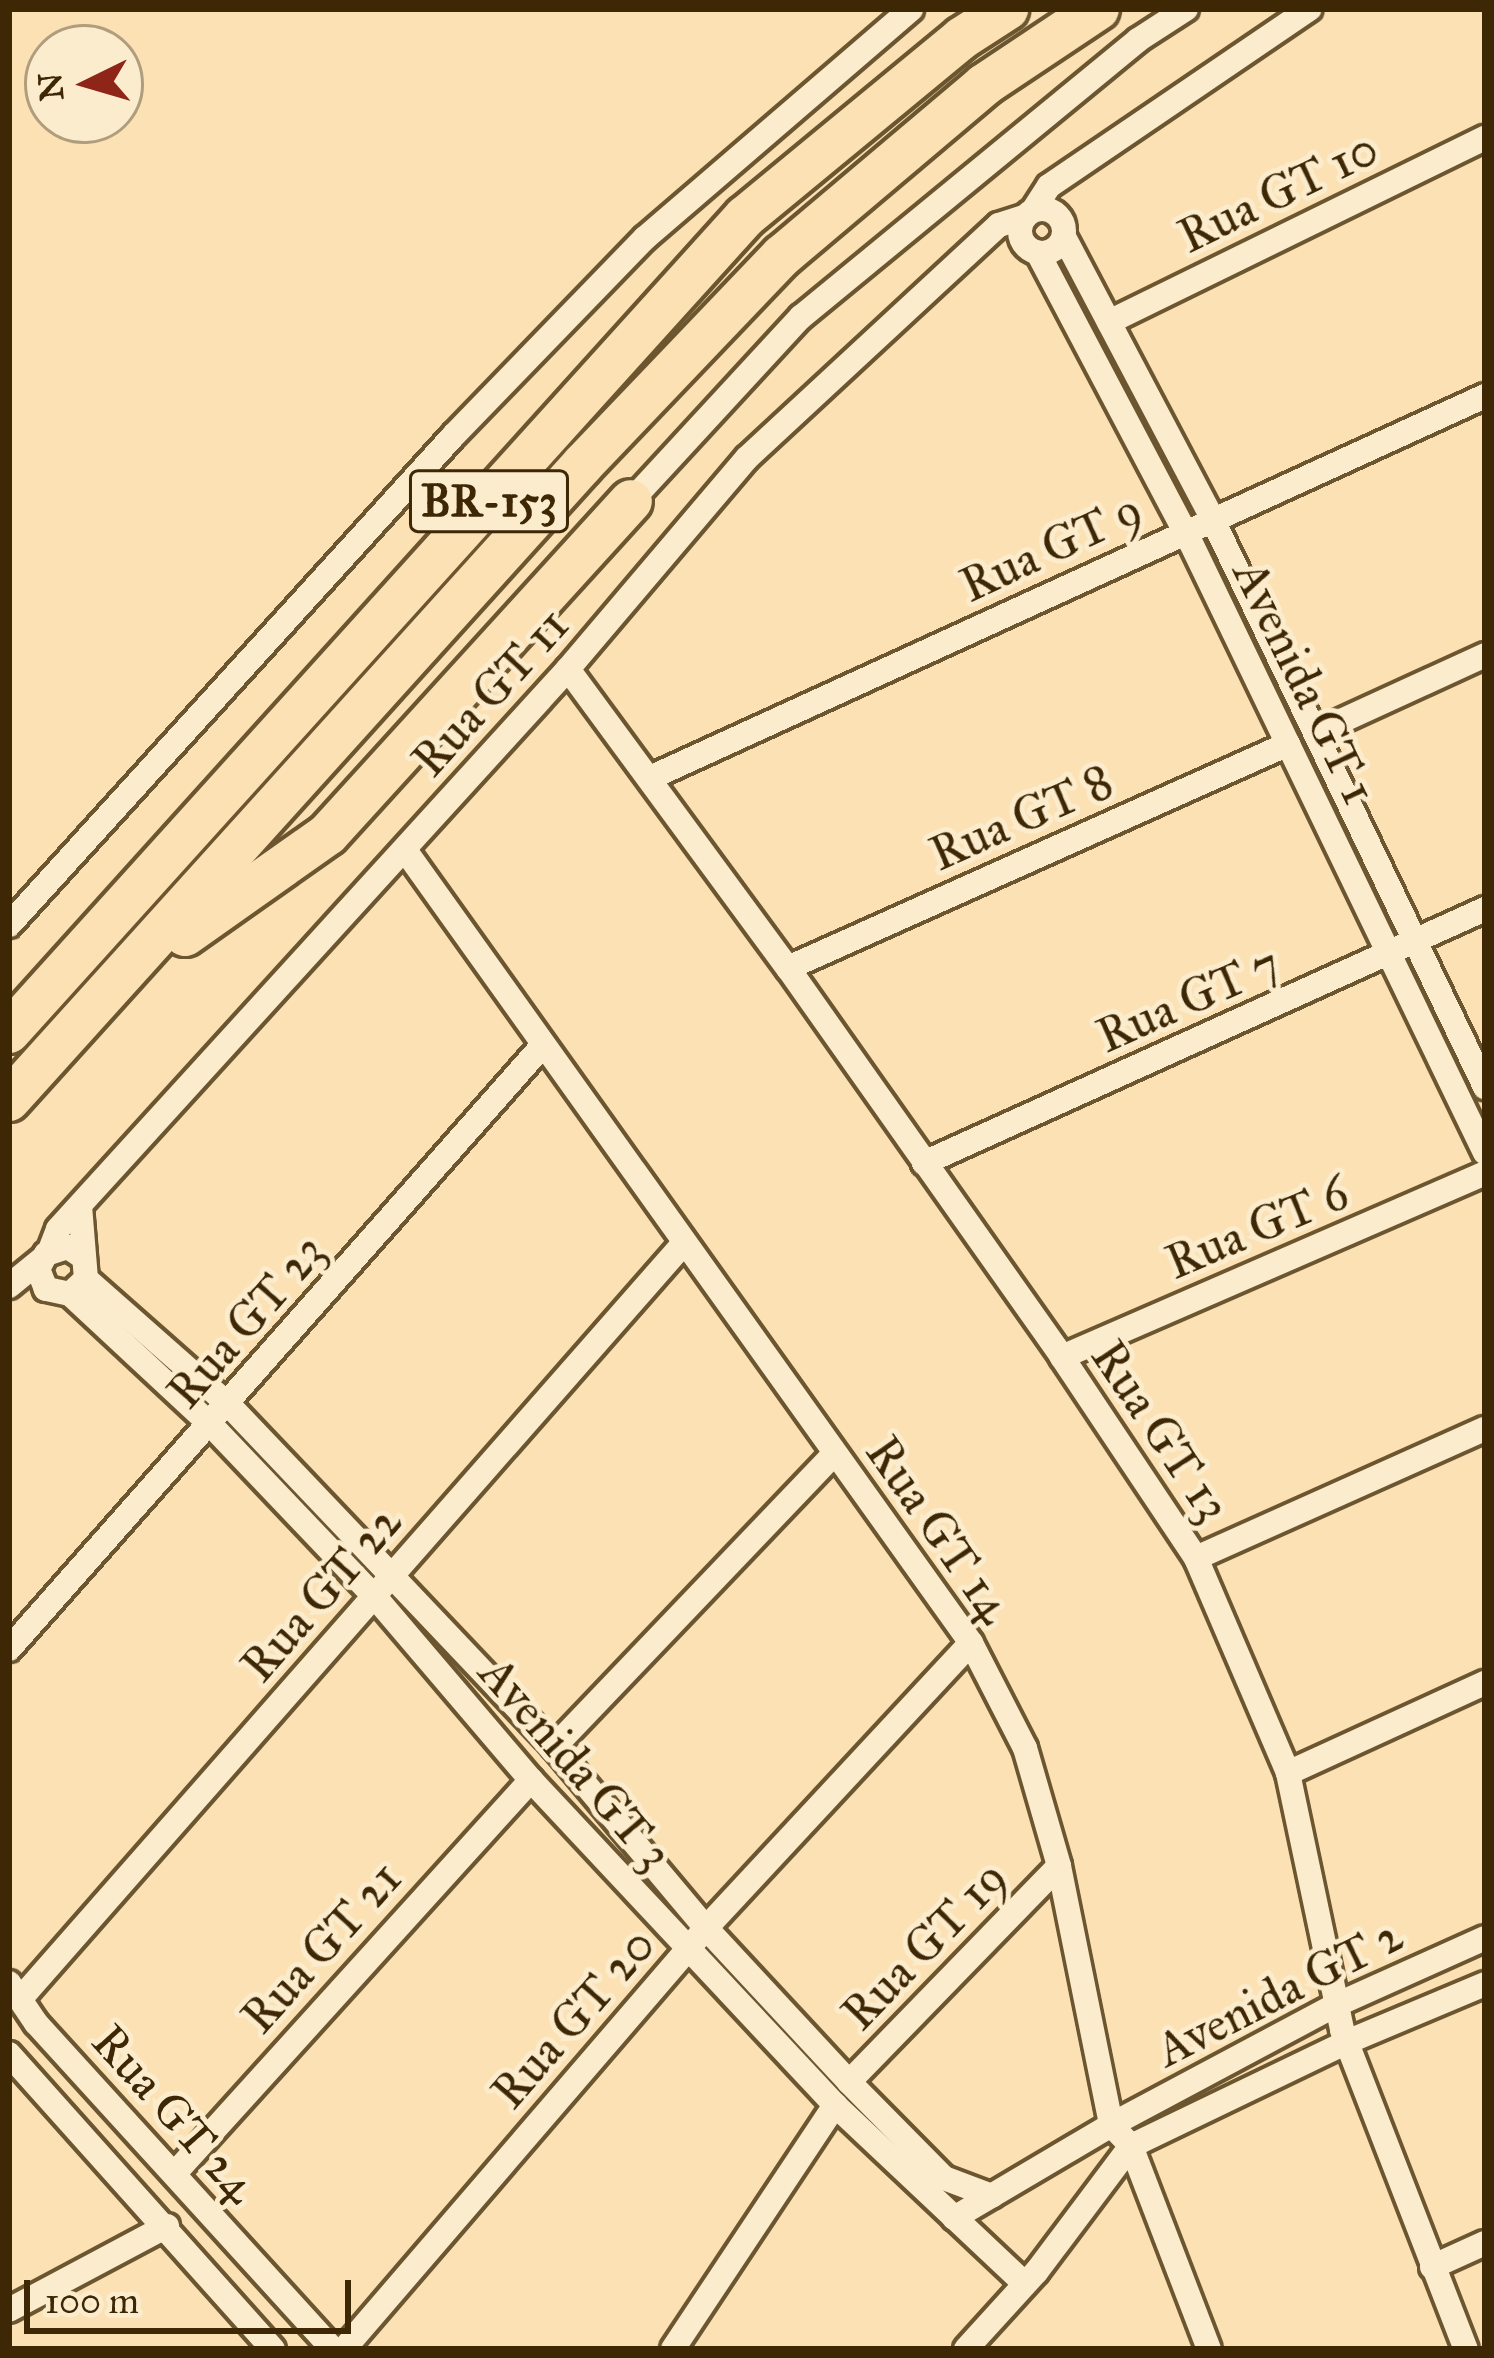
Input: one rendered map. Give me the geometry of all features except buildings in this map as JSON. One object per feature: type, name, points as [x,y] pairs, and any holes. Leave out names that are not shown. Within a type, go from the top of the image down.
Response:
[{"type":"highway","name":"BR-153","points":[[9,1033],[745,217],[962,38],[1007,9]]},
{"type":"highway","name":"BR-153","points":[[9,1100],[583,464],[782,256],[984,85],[1098,9]]},
{"type":"highway","points":[[583,464],[584,490],[596,503],[614,507],[632,501]]},
{"type":"highway","points":[[112,987],[155,962],[219,907],[328,834],[632,501]]},
{"type":"street","points":[[9,925],[454,435],[645,238],[910,9]]},
{"type":"street","points":[[632,501],[801,317],[1138,40],[1186,9]]},
{"type":"street","name":"Rua GT 11","points":[[9,1286],[46,1254],[58,1229],[568,669],[747,458],[999,225],[1045,219],[1049,186],[1309,9]]},
{"type":"street","name":"Rua GT 10","points":[[1108,322],[1485,138]]},
{"type":"street","points":[[975,247],[1054,250],[1045,219],[1020,235],[1031,249]]},
{"type":"street","name":"Avenida GT 1","points":[[1045,219],[1108,322],[1214,523],[1485,1087]]},
{"type":"street","name":"Avenida GT 1","points":[[1031,249],[1185,532],[1485,1153]]},
{"type":"street","name":"Rua GT 9","points":[[652,776],[1485,396]]},
{"type":"street","points":[[1315,733],[1485,655]]},
{"type":"street","name":"Rua GT 13","points":[[568,669],[652,776],[788,968],[1062,1357],[1196,1558],[1288,1773],[1347,2042],[1466,2349]]},
{"type":"street","name":"Rua GT 8","points":[[788,968],[1288,744]]},
{"type":"street","name":"Rua GT 14","points":[[405,850],[971,1643],[1025,1748],[1059,1866],[1112,2125]]},
{"type":"street","name":"Rua GT 7","points":[[924,1163],[1485,909]]},
{"type":"street","name":"Rua GT 23","points":[[9,1649],[543,1045]]},
{"type":"street","name":"Rua GT 6","points":[[1062,1357],[1485,1173]]},
{"type":"street","points":[[71,1280],[80,1206]]},
{"type":"street","name":"Rua GT 22","points":[[15,1990],[376,1598],[391,1574],[684,1243]]},
{"type":"street","points":[[68,1247],[71,1280],[38,1269],[46,1254],[68,1247]]},
{"type":"street","points":[[9,1295],[71,1280]]},
{"type":"street","name":"Avenida GT 3","points":[[71,1280],[228,1404],[554,1747],[706,1928],[849,2082],[944,2178],[992,2196]]},
{"type":"street","name":"Avenida GT 3","points":[[71,1280],[376,1598],[531,1780],[686,1951],[835,2105],[1024,2283]]},
{"type":"street","points":[[1196,1558],[1485,1429]]},
{"type":"street","points":[[554,1747],[834,1454]]},
{"type":"street","name":"Rua GT 20","points":[[344,2349],[706,1928],[971,1643]]},
{"type":"street","points":[[1288,1773],[1485,1683]]},
{"type":"street","name":"Rua GT 21","points":[[176,2172],[531,1780]]},
{"type":"street","name":"Rua GT 19","points":[[849,2082],[1059,1866]]},
{"type":"street","name":"Avenida GT 2","points":[[954,2218],[1112,2125],[1336,2005],[1485,1938]]},
{"type":"street","name":"Avenida GT 2","points":[[1131,2146],[1347,2042],[1485,1984]]},
{"type":"street","name":"Rua GT 24","points":[[15,1990],[36,2023],[332,2349]]},
{"type":"street","points":[[9,2054],[273,2349]]},
{"type":"street","points":[[673,2349],[835,2105]]},
{"type":"street","points":[[1112,2125],[1131,2146],[1209,2349]]},
{"type":"street","points":[[966,2349],[1131,2146]]},
{"type":"street","points":[[9,2309],[167,2226]]},
{"type":"street","points":[[1432,2267],[1485,2243]]}]
